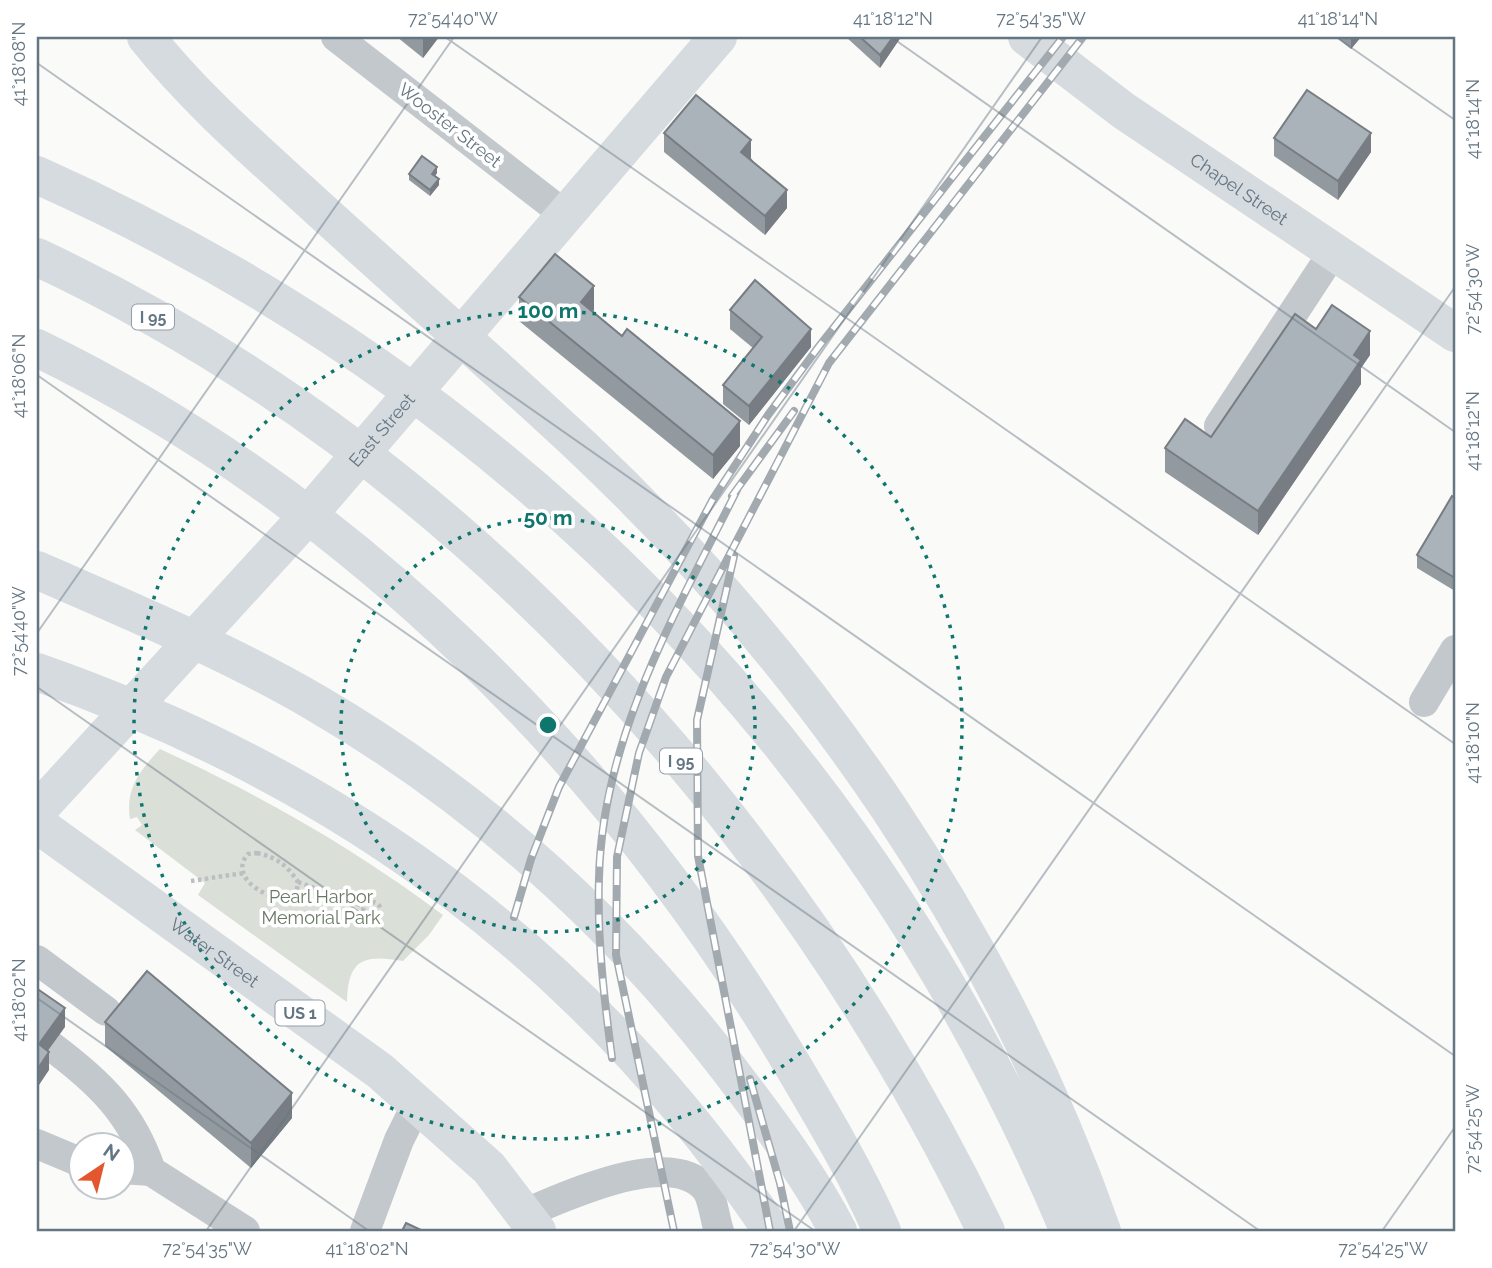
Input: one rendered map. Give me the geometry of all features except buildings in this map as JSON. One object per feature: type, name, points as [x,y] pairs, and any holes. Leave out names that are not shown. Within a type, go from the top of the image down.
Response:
[{"type":"main road","points":[[146,37],[221,119],[652,515],[722,589],[788,669],[848,747],[956,916],[1004,1004],[1042,1085],[1102,1231]]},
{"type":"main road","name":"East Street","points":[[37,811],[302,522],[718,37]]},
{"type":"main road","name":"Chapel Street","points":[[1027,37],[1124,111],[1455,333]]},
{"type":"main road","points":[[37,175],[106,206],[217,266],[410,389],[547,498],[661,607],[791,756],[898,906],[966,1017],[1024,1130],[1069,1231]]},
{"type":"main road","name":"I 95","points":[[37,257],[133,306],[223,358],[307,414],[386,473],[464,537],[593,662],[674,752],[801,916],[856,998],[908,1085],[958,1172],[986,1231]]},
{"type":"main road","points":[[37,348],[175,425],[301,511],[381,574],[457,642],[528,712],[596,788],[720,949],[825,1121],[882,1231]]},
{"type":"main road","points":[[37,570],[82,602]]},
{"type":"main road","points":[[37,595],[82,602],[221,654],[315,702],[408,761],[490,822],[567,889],[653,977],[728,1067],[796,1161],[838,1231]]},
{"type":"main road","points":[[37,672],[127,704],[248,761],[360,825],[467,900],[536,958],[643,1062],[701,1132],[772,1231]]},
{"type":"main road","name":"Water Street","points":[[37,824],[380,1071],[418,1102],[489,1168],[531,1222]]},
{"type":"street","name":"Wooster Street","points":[[336,37],[564,214]]},
{"type":"street","points":[[1219,426],[1334,251]]},
{"type":"street","points":[[1424,702],[1455,650]]},
{"type":"street","points":[[37,960],[106,1011]]},
{"type":"street","points":[[51,1046],[108,1094],[132,1123],[137,1170],[245,1231]]},
{"type":"street","points":[[365,1231],[399,1140],[418,1102]]},
{"type":"street","points":[[37,1144],[66,1156]]},
{"type":"street","points":[[531,1222],[626,1175],[661,1173],[686,1176],[707,1190],[719,1231]]},
{"type":"path","points":[[298,882],[296,895],[286,900],[254,887],[244,873],[243,859],[248,854],[257,853],[281,861],[298,882],[363,906]]},
{"type":"path","points":[[191,881],[244,873]]},
{"type":"path","points":[[370,901],[380,905],[379,917],[367,919],[363,906],[370,901]]},
{"type":"green space","name":"Pearl Harbor Memorial Park","points":[[160,749],[306,824],[375,867],[443,915],[429,935],[403,961],[378,958],[360,963],[351,976],[347,1002],[198,895],[205,883],[135,830],[142,825],[137,817],[130,819],[132,789],[140,773]]},
{"type":"railway","points":[[514,917],[531,859],[559,787],[713,499],[768,415],[820,345],[1063,37]]},
{"type":"railway","points":[[674,1231],[616,955],[617,857],[639,753],[666,677],[829,363],[1083,37]]},
{"type":"railway","points":[[732,496],[794,411]]},
{"type":"railway","points":[[612,1058],[602,968],[599,878],[603,826],[613,775],[646,677],[667,629],[737,490]]},
{"type":"railway","points":[[734,556],[697,720],[698,856],[770,1231]]},
{"type":"railway","points":[[750,1079],[780,1183],[790,1231]]}]
